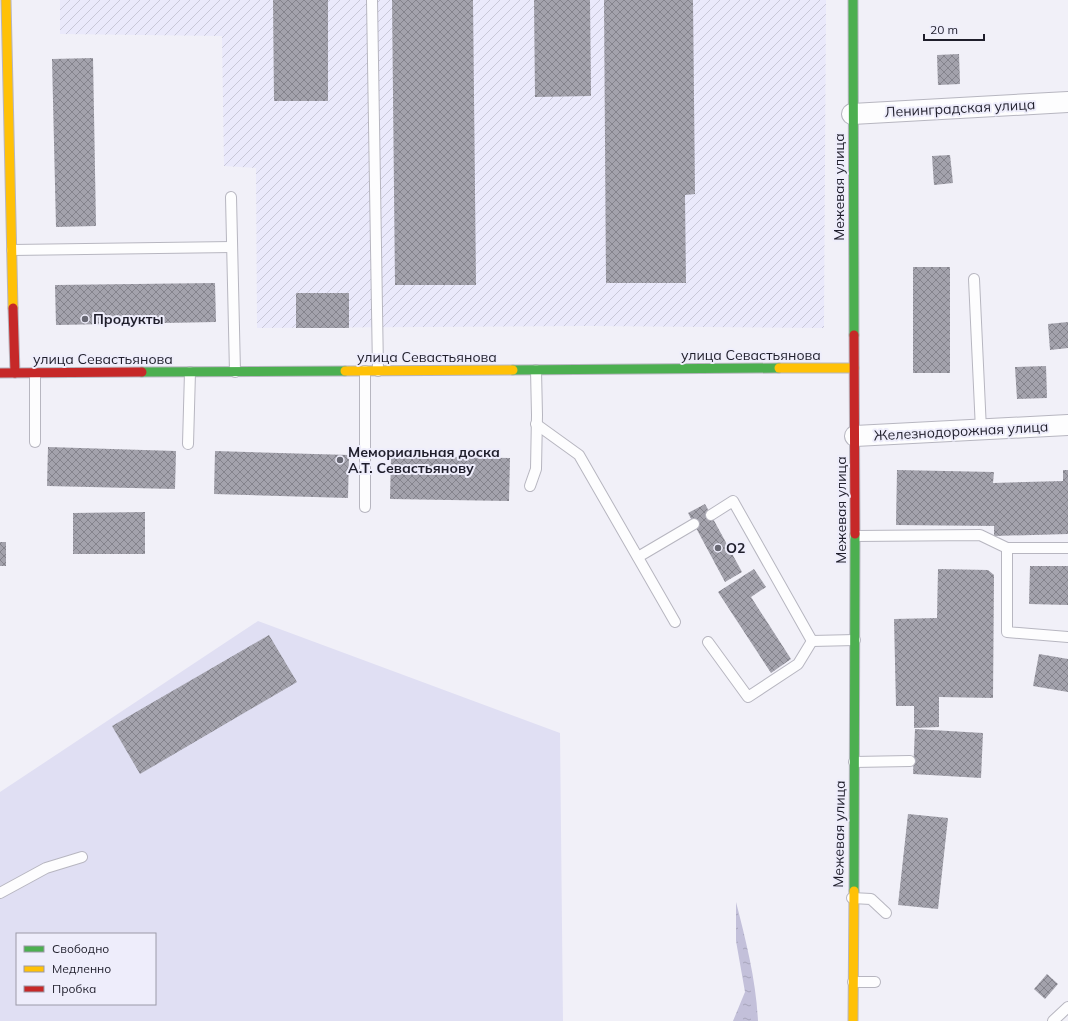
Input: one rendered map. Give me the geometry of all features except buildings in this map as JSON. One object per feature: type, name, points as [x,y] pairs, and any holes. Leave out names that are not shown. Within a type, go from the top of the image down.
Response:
[{"type":"street","points":[[6,0],[15,373]]},
{"type":"street","name":"Межевая улица","points":[[853,0],[852,114],[855,436],[855,640],[852,898],[853,1021]]},
{"type":"street","name":"Ленинградская улица","points":[[852,114],[1068,102]]},
{"type":"street","name":"улица Севастьянова","points":[[0,373],[854,368]]},
{"type":"street","name":"Железнодорожная улица","points":[[855,436],[1068,425]]},
{"type":"lane","points":[[372,0],[378,371]]},
{"type":"lane","points":[[231,197],[235,372]]},
{"type":"lane","points":[[12,250],[232,246]]},
{"type":"lane","points":[[974,279],[981,430]]},
{"type":"lane","points":[[530,486],[536,469],[536,370]]},
{"type":"lane","points":[[364,507],[365,371]]},
{"type":"lane","points":[[188,444],[190,372]]},
{"type":"lane","points":[[35,373],[35,442]]},
{"type":"lane","points":[[536,424],[579,455],[675,622]]},
{"type":"lane","points":[[711,515],[733,501],[812,641]]},
{"type":"lane","points":[[638,558],[694,524]]},
{"type":"lane","points":[[855,536],[980,535],[1007,548],[1068,548]]},
{"type":"lane","points":[[1007,548],[1007,632],[1068,637]]},
{"type":"lane","points":[[812,641],[855,640]]},
{"type":"lane","points":[[708,642],[748,697],[798,664],[812,641]]},
{"type":"lane","points":[[854,762],[910,762]]},
{"type":"lane","points":[[0,893],[46,868],[82,857]]},
{"type":"lane","points":[[852,898],[871,899],[886,913]]},
{"type":"lane","points":[[853,982],[875,982]]},
{"type":"lane","points":[[1053,1021],[1068,1007]]},
{"type":"shaded area","points":[[60,0],[826,0],[824,328],[589,326],[257,328],[256,168],[224,166],[222,36],[60,34]]},
{"type":"shaded area","points":[[258,621],[560,733],[563,1021],[0,1021],[0,792]]},
{"type":"water","points":[[736,902],[753,976],[758,1021],[733,1021],[745,992],[736,941]]},
{"type":"traffic: fast","points":[[853,0],[854,335]]},
{"type":"traffic: fast","points":[[513,370],[779,368]]},
{"type":"traffic: fast","points":[[142,372],[345,371]]},
{"type":"traffic: fast","points":[[854,891],[855,534]]},
{"type":"traffic: slow","points":[[6,0],[13,308]]},
{"type":"traffic: slow","points":[[779,368],[854,368]]},
{"type":"traffic: slow","points":[[345,371],[513,370]]},
{"type":"traffic: slow","points":[[853,1021],[854,891]]},
{"type":"traffic: jam","points":[[13,308],[15,373]]},
{"type":"traffic: jam","points":[[854,335],[855,534]]},
{"type":"traffic: jam","points":[[0,373],[142,372]]},
{"type":"place","name":"Продукты","points":[[85,319]]},
{"type":"place","name":"Мемориальная доска А.Т. Севастьянову","points":[[340,460]]},
{"type":"place","name":"O2","points":[[718,548]]}]
